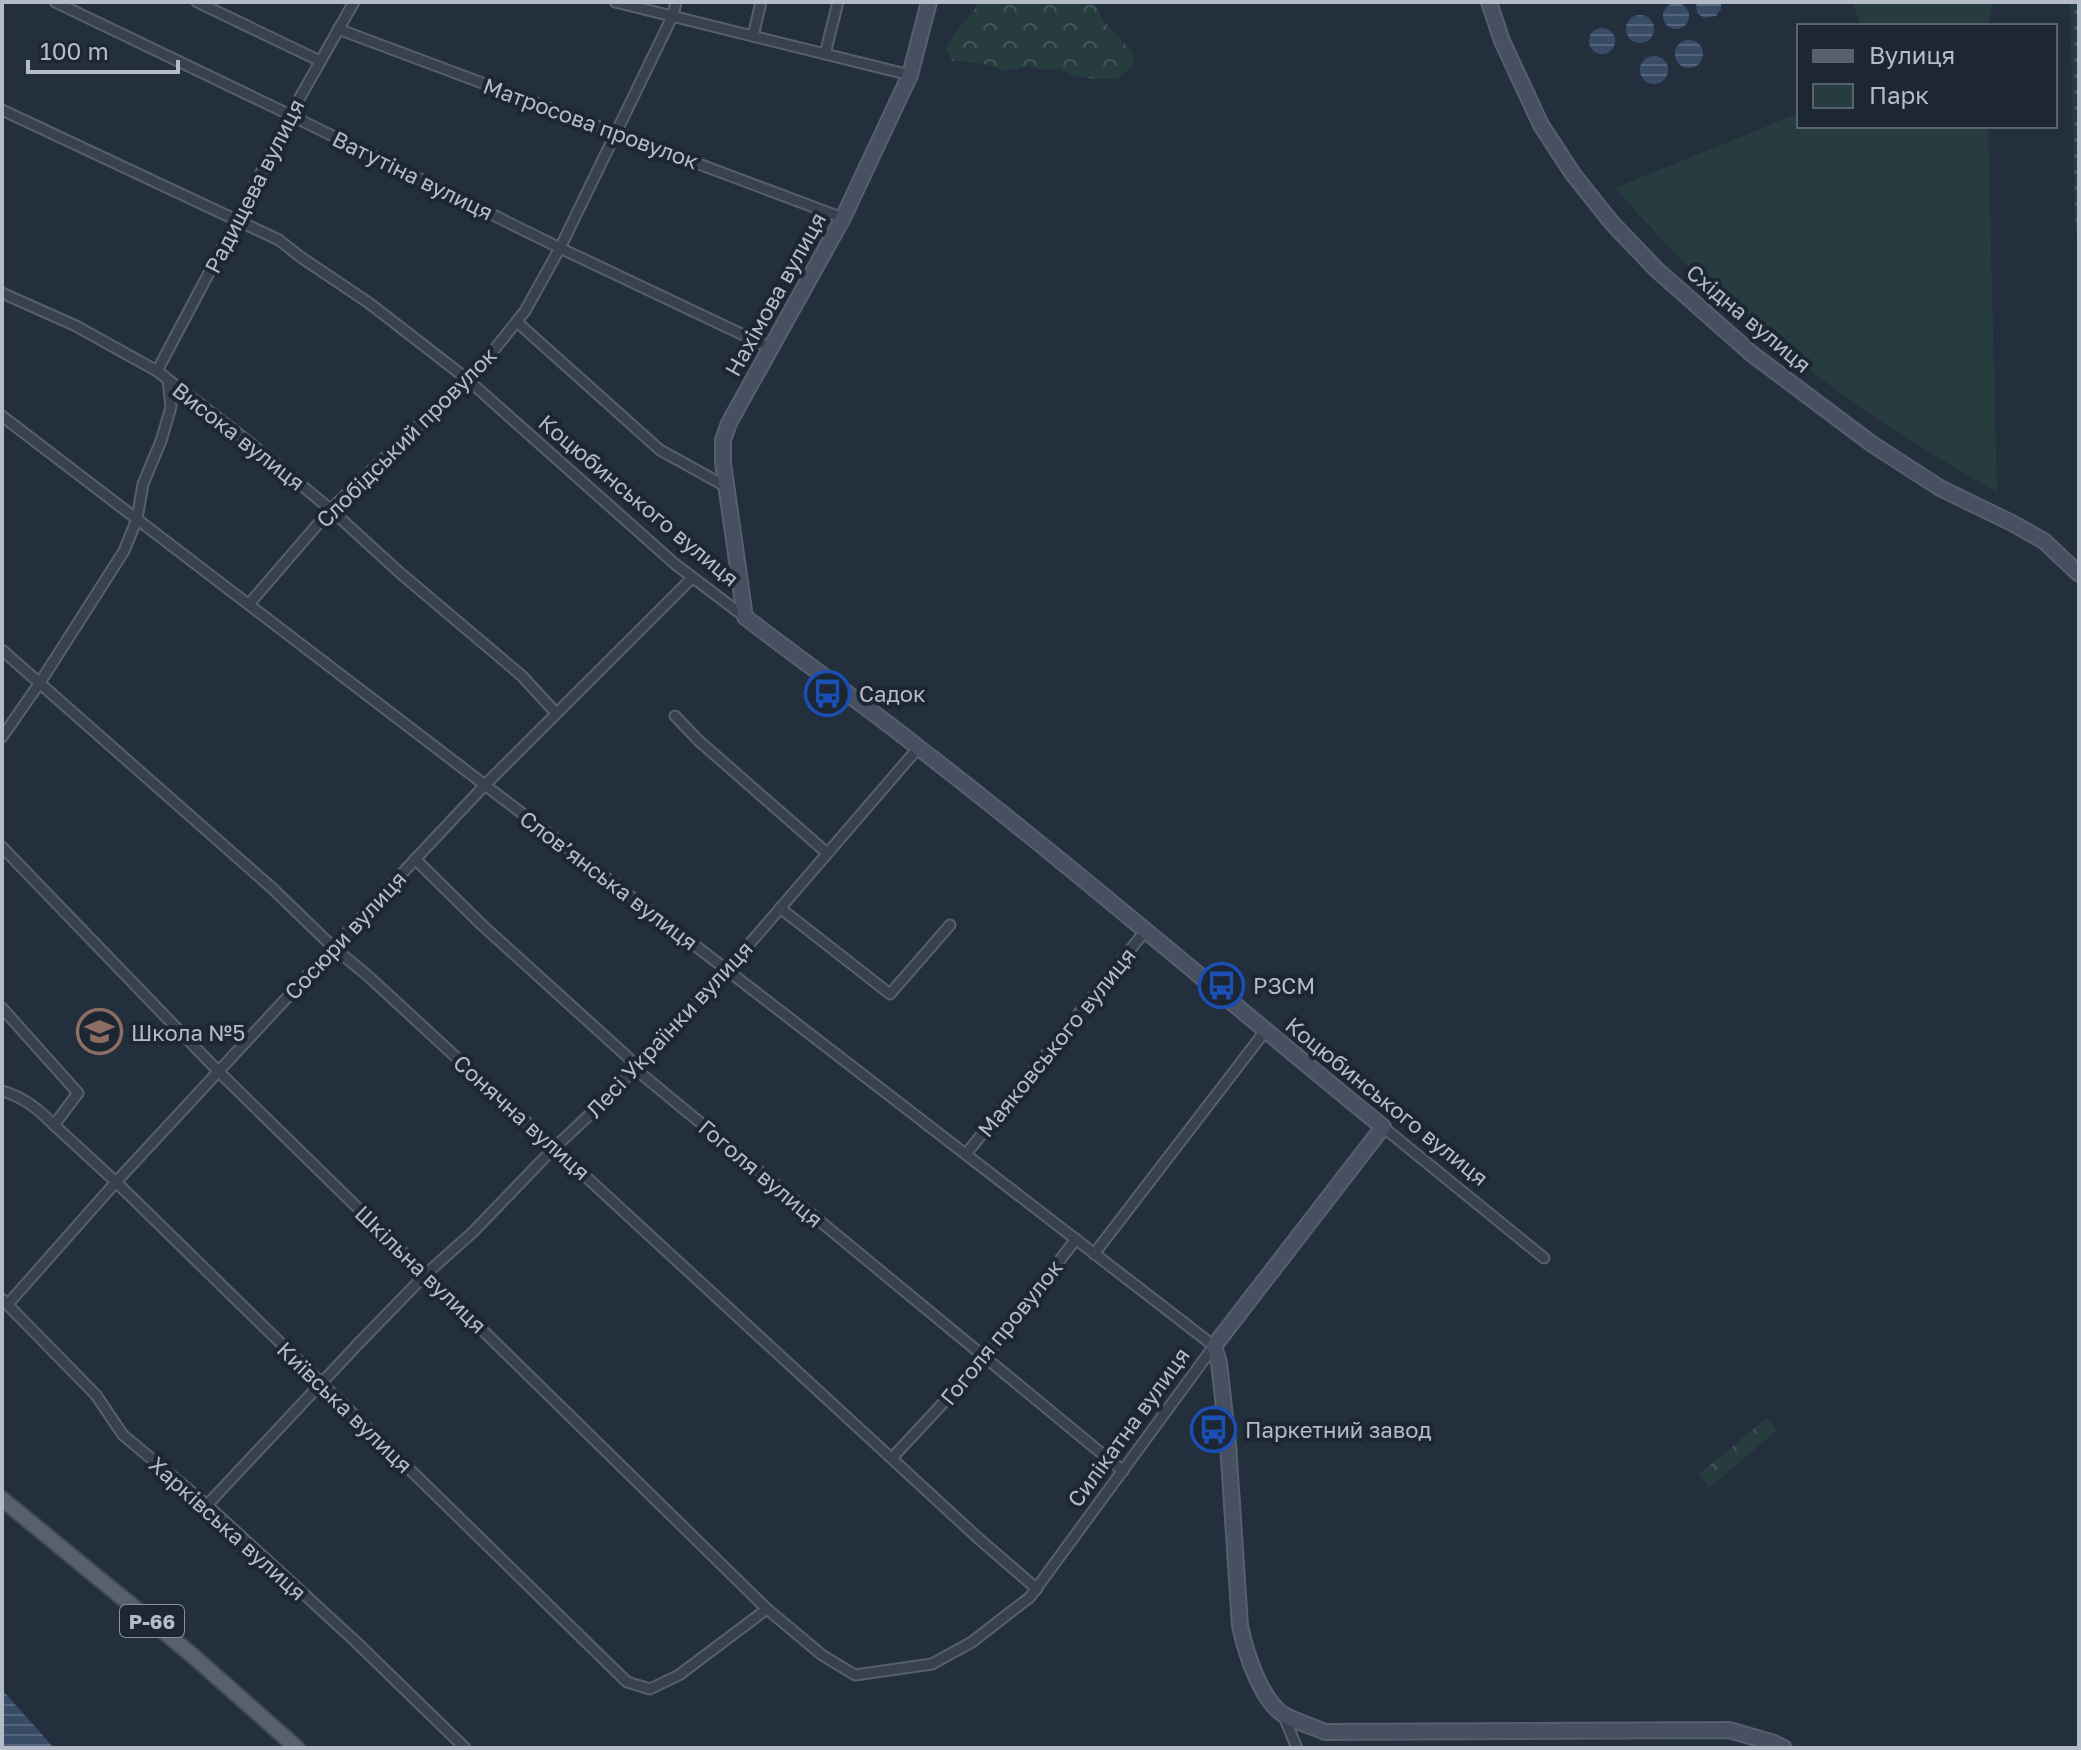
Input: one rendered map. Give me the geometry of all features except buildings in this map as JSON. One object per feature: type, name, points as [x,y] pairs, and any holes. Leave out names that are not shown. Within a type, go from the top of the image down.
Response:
[{"type":"main road","name":"Р-66","points":[[2,1499],[181,1645],[297,1748]]},
{"type":"street","name":"Ватутіна вулиця","points":[[55,2],[771,348]]},
{"type":"street","points":[[197,2],[320,61]]},
{"type":"street","name":"Радищева вулиця","points":[[157,371],[290,115],[354,2]]},
{"type":"street","points":[[615,2],[910,75]]},
{"type":"street","name":"Слобідський провулок","points":[[249,604],[331,509],[474,375],[525,311],[560,248],[673,15],[676,2]]},
{"type":"street","points":[[753,36],[761,2]]},
{"type":"street","points":[[825,54],[838,2]]},
{"type":"street","name":"Нахімова вулиця","points":[[745,617],[723,440],[729,423],[843,218],[910,75],[929,2]]},
{"type":"street","name":"Східна вулиця","points":[[1489,2],[1502,41],[1541,125],[1573,174],[1657,270],[1752,354],[1872,444],[1940,488],[2044,541],[2079,574]]},
{"type":"street","name":"Матросова провулок","points":[[338,29],[843,218]]},
{"type":"street","name":"Коцюбинського вулиця","points":[[2,110],[279,240],[369,303],[467,379],[692,578],[919,747],[1544,1258]]},
{"type":"street","name":"Висока вулиця","points":[[2,293],[76,326],[157,371],[331,509],[399,572],[522,676],[556,713]]},
{"type":"street","points":[[517,322],[660,450],[727,487]]},
{"type":"street","points":[[2,737],[124,551],[137,519],[143,484],[171,407],[168,380]]},
{"type":"street","name":"Слов’янська вулиця","points":[[2,416],[1214,1346]]},
{"type":"street","name":"Сосюри вулиця","points":[[5,1302],[485,785],[692,578]]},
{"type":"street","name":"Сонячна вулиця","points":[[2,650],[272,888],[1037,1589]]},
{"type":"street","points":[[675,716],[699,741],[827,853]]},
{"type":"street","name":"Лесі Українки вулиця","points":[[207,1505],[426,1274],[473,1232],[602,1103],[727,970],[919,747]]},
{"type":"street","name":"Шкільна вулиця","points":[[2,847],[219,1072],[767,1609],[822,1655],[855,1675]]},
{"type":"street","name":"Гоголя вулиця","points":[[415,859],[482,925],[631,1060],[634,1068],[1123,1471]]},
{"type":"street","points":[[780,908],[890,994],[950,925]]},
{"type":"street","name":"Маяковського вулиця","points":[[966,1154],[1146,930]]},
{"type":"street","points":[[2,1008],[78,1093],[54,1125]]},
{"type":"street","name":"Гоголя провулок","points":[[1094,1254],[1266,1030]]},
{"type":"street","name":"Київська вулиця","points":[[2,1091],[16,1095],[35,1107],[116,1182],[627,1682],[650,1689],[679,1675],[767,1609]]},
{"type":"street","name":"Силікатна вулиця","points":[[855,1675],[932,1664],[972,1642],[1030,1597],[1214,1346],[1383,1127]]},
{"type":"street","name":"Гоголя провулок","points":[[892,1458],[985,1358],[1076,1239]]},
{"type":"street","name":"Харківська вулиця","points":[[5,1302],[96,1395],[123,1435],[207,1505],[465,1748]]},
{"type":"street","points":[[1214,1346],[1219,1363],[1228,1443],[1240,1626],[1246,1653],[1266,1695],[1283,1714],[1297,1748]]},
{"type":"street","points":[[1283,1714],[1325,1732],[1729,1730],[1784,1748]]},
{"type":"green space","points":[[977,2],[1095,2],[1102,20],[1132,52],[1133,66],[1117,79],[1095,79],[1075,76],[1060,69],[1042,70],[1028,66],[1006,71],[981,63],[952,61],[946,49],[976,8]]},
{"type":"green space","points":[[1853,2],[1992,2],[1988,24],[1860,24]]},
{"type":"green space","points":[[2070,2],[2079,2],[2079,255],[2075,219]]},
{"type":"green space","points":[[1797,114],[1797,128],[1988,128],[1997,492],[1909,440],[1784,350],[1706,283],[1615,188]]},
{"type":"green space","points":[[1767,1418],[1777,1430],[1709,1488],[1699,1474]]},
{"type":"water","points":[[1696,2],[1721,2],[1721,9],[1716,16],[1704,18],[1697,13]]},
{"type":"water","points":[[1676,3],[1685,7],[1689,16],[1685,25],[1676,29],[1667,25],[1663,16],[1667,7]]},
{"type":"water","points":[[1640,15],[1650,19],[1654,29],[1650,39],[1640,43],[1630,39],[1626,29],[1630,19]]},
{"type":"water","points":[[1602,28],[1611,32],[1615,41],[1611,50],[1602,54],[1593,50],[1589,41],[1593,32]]},
{"type":"water","points":[[1689,40],[1699,44],[1703,54],[1699,64],[1689,68],[1679,64],[1675,54],[1679,44]]},
{"type":"water","points":[[1654,56],[1664,60],[1668,70],[1664,80],[1654,84],[1644,80],[1640,70],[1644,60]]},
{"type":"water","points":[[2,1691],[5,1693],[54,1748],[2,1748]]},
{"type":"place","name":"Садок","points":[[828,693]]},
{"type":"place","name":"РЗСМ","points":[[1222,985]]},
{"type":"place","name":"Школа №5","points":[[100,1032]]},
{"type":"place","name":"Паркетний завод","points":[[1214,1429]]}]
